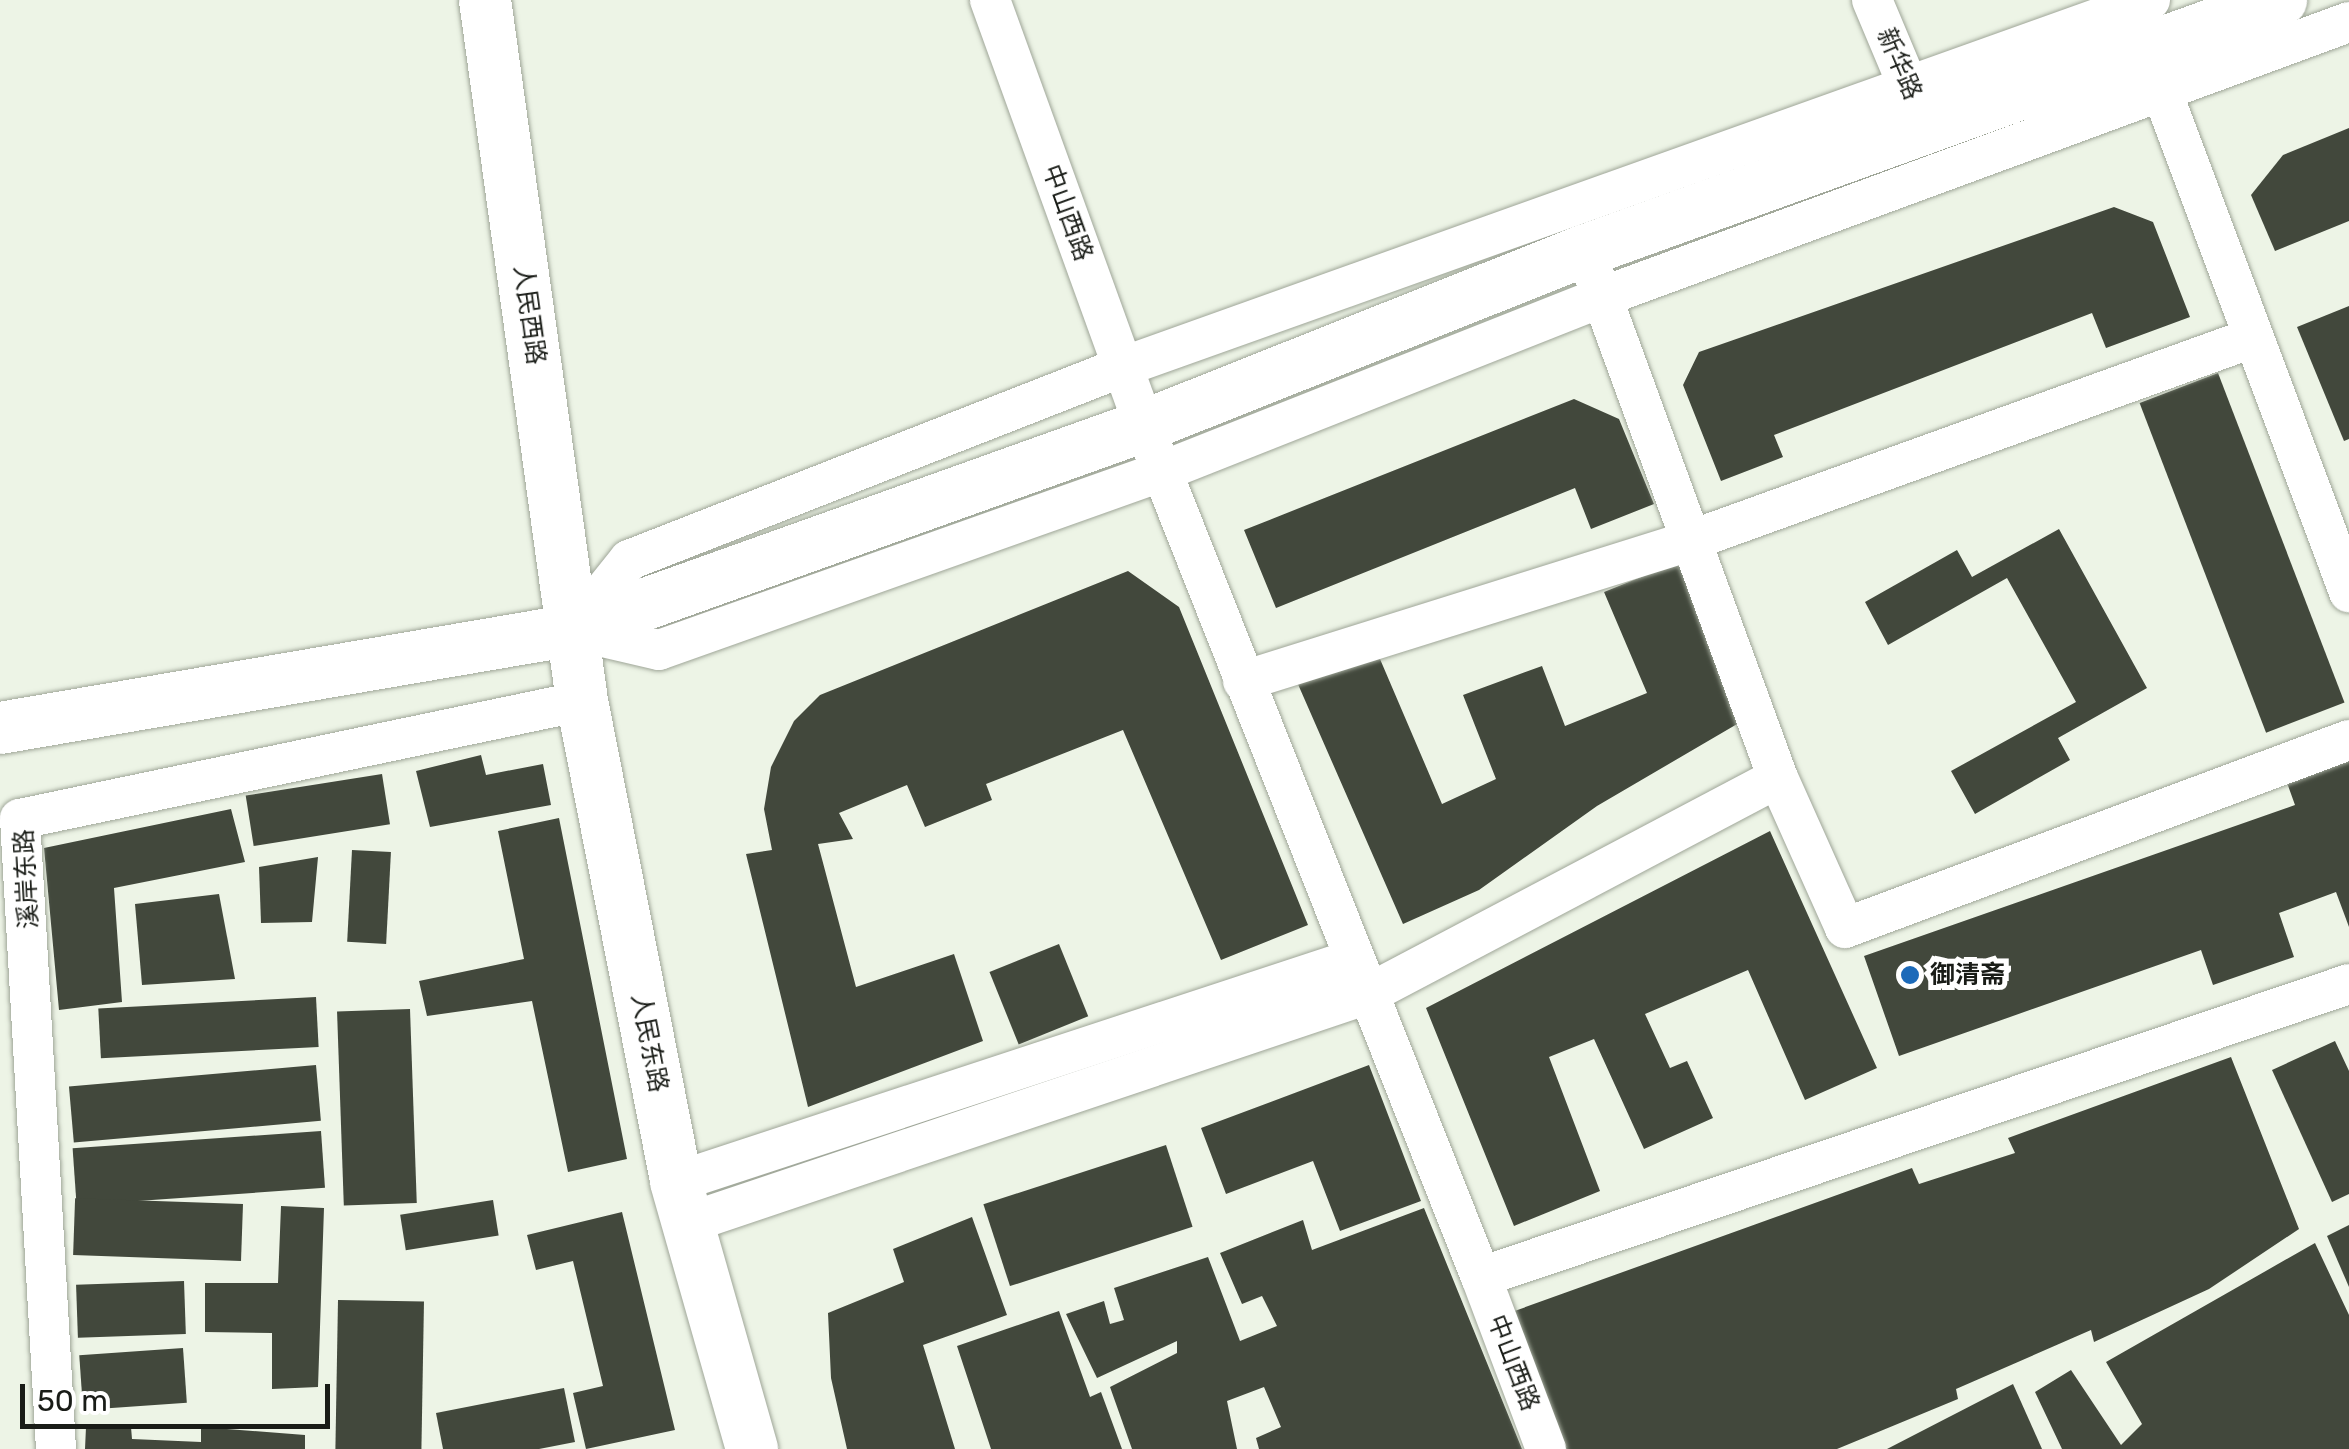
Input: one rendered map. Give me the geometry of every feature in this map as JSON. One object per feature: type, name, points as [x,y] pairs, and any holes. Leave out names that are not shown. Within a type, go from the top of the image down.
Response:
[{"type":"main road","name":"人民西路","points":[[485,0],[572,630]]},
{"type":"main road","points":[[0,728],[572,630],[1153,448],[1593,274],[1917,105],[2152,46],[2282,0]]},
{"type":"main road","name":"人民东路","points":[[572,630],[582,702],[682,1203],[752,1449]]},
{"type":"street","name":"中山西路","points":[[990,0],[1122,368],[1546,1449]]},
{"type":"street","name":"新华路","points":[[1872,0],[1917,105]]},
{"type":"street","points":[[2349,22],[2152,46],[1593,274],[1778,778],[1844,928],[2349,740]]},
{"type":"street","points":[[2152,46],[2252,338],[2349,592]]},
{"type":"street","points":[[572,630],[629,560],[1122,368],[1917,105]]},
{"type":"street","points":[[1243,680],[1692,540],[2252,338]]},
{"type":"street","name":"溪岸东路","points":[[56,1449],[20,820],[582,702]]},
{"type":"street","points":[[682,1203],[1361,976],[1778,778]]},
{"type":"street","points":[[1481,1277],[2349,984]]},
{"type":"building","points":[[2349,128],[2349,221],[2275,251],[2251,195],[2283,155]]},
{"type":"building","points":[[2114,207],[2153,222],[2190,317],[2106,348],[2092,313],[1774,435],[1783,457],[1721,481],[1683,385],[1699,352]]},
{"type":"building","points":[[2349,306],[2349,439],[2344,441],[2297,327]]},
{"type":"building","points":[[2218,373],[2345,703],[2266,733],[2140,403]]},
{"type":"building","points":[[1574,399],[1619,419],[1654,504],[1591,529],[1575,488],[1276,608],[1244,530]]},
{"type":"building","points":[[2059,529],[2147,688],[2058,738],[2070,760],[1975,814],[1951,771],[2076,702],[2007,578],[1888,645],[1865,602],[1957,550],[1972,577]]},
{"type":"building","points":[[1681,561],[1744,720],[1597,806],[1479,890],[1403,924],[1297,682],[1377,652],[1442,804],[1496,779],[1463,695],[1542,666],[1565,726],[1647,693],[1604,592]]},
{"type":"building","points":[[1128,571],[1179,607],[1308,925],[1221,960],[1123,730],[986,784],[992,800],[925,827],[907,785],[839,813],[853,839],[818,844],[856,987],[954,954],[983,1041],[808,1107],[746,854],[772,850],[764,809],[771,767],[794,721],[820,695]]},
{"type":"building","points":[[481,755],[486,775],[543,764],[551,805],[430,827],[416,771]]},
{"type":"building","points":[[2349,758],[2349,927],[2336,892],[2279,913],[2294,957],[2213,985],[2201,950],[1899,1056],[1864,956],[2295,805],[2286,780]]},
{"type":"building","points":[[382,774],[390,824],[254,846],[246,796]]},
{"type":"building","points":[[231,809],[245,862],[114,888],[122,1002],[59,1010],[44,848]]},
{"type":"building","points":[[559,818],[627,1159],[568,1172],[532,1001],[427,1016],[419,981],[524,959],[498,831]]},
{"type":"building","points":[[1770,831],[1877,1068],[1805,1100],[1748,970],[1645,1014],[1670,1068],[1687,1061],[1713,1118],[1644,1149],[1594,1039],[1549,1057],[1600,1191],[1514,1226],[1426,1008]]},
{"type":"building","points":[[352,850],[391,852],[386,944],[347,942]]},
{"type":"building","points":[[318,857],[312,922],[261,923],[259,867]]},
{"type":"building","points":[[219,894],[235,979],[142,985],[135,904]]},
{"type":"building","points":[[1059,944],[1088,1016],[1019,1044],[989,972]]},
{"type":"building","points":[[316,997],[319,1047],[101,1058],[98,1008]]},
{"type":"building","points":[[410,1009],[417,1203],[344,1205],[337,1012]]},
{"type":"building","points":[[2335,1041],[2349,1071],[2349,1194],[2332,1202],[2272,1070]]},
{"type":"building","points":[[2231,1057],[2299,1229],[2209,1289],[2094,1342],[2091,1330],[1956,1389],[1958,1399],[1837,1449],[1562,1449],[1509,1313],[1912,1168],[1919,1184],[2015,1153],[2008,1138]]},
{"type":"building","points":[[316,1065],[321,1121],[74,1142],[69,1087]]},
{"type":"building","points":[[1369,1065],[1421,1201],[1340,1231],[1313,1161],[1226,1194],[1201,1128]]},
{"type":"building","points":[[321,1131],[325,1188],[77,1205],[73,1148]]},
{"type":"building","points":[[1166,1145],[1193,1227],[1010,1286],[983,1204]]},
{"type":"building","points":[[75,1198],[243,1204],[241,1261],[73,1255]]},
{"type":"building","points":[[493,1200],[499,1236],[406,1250],[400,1215]]},
{"type":"building","points":[[281,1206],[324,1208],[318,1387],[272,1389],[272,1333],[205,1332],[205,1283],[278,1283]]},
{"type":"building","points":[[1424,1208],[1522,1449],[1259,1449],[1256,1438],[1281,1427],[1264,1387],[1227,1401],[1237,1449],[1132,1449],[1110,1387],[1177,1353],[1177,1341],[1097,1378],[1066,1314],[1104,1301],[1110,1324],[1124,1320],[1114,1288],[1208,1257],[1240,1341],[1277,1326],[1262,1296],[1242,1304],[1220,1253],[1303,1220],[1312,1250]]},
{"type":"building","points":[[622,1212],[675,1430],[586,1449],[573,1393],[603,1386],[573,1261],[536,1270],[527,1235]]},
{"type":"building","points":[[972,1217],[1007,1315],[923,1345],[955,1449],[847,1449],[831,1378],[828,1313],[904,1282],[893,1249]]},
{"type":"building","points":[[2349,1225],[2349,1287],[2327,1236]]},
{"type":"building","points":[[2315,1243],[2349,1315],[2349,1449],[2062,1449],[2035,1392],[2071,1370],[2121,1445],[2142,1424],[2106,1362]]},
{"type":"building","points":[[184,1281],[186,1334],[78,1338],[76,1285]]},
{"type":"building","points":[[338,1300],[424,1302],[421,1449],[335,1449]]},
{"type":"building","points":[[1059,1311],[1090,1397],[1101,1392],[1122,1449],[991,1449],[957,1346]]},
{"type":"building","points":[[183,1348],[187,1403],[83,1410],[79,1355]]},
{"type":"building","points":[[2013,1384],[2042,1449],[1887,1449]]},
{"type":"building","points":[[564,1388],[575,1442],[539,1449],[443,1449],[436,1413]]},
{"type":"building","points":[[86,1427],[131,1427],[132,1439],[201,1442],[201,1427],[305,1435],[305,1449],[85,1449]]},
{"type":"place","name":"御清斋","points":[[1910,975]]}]
